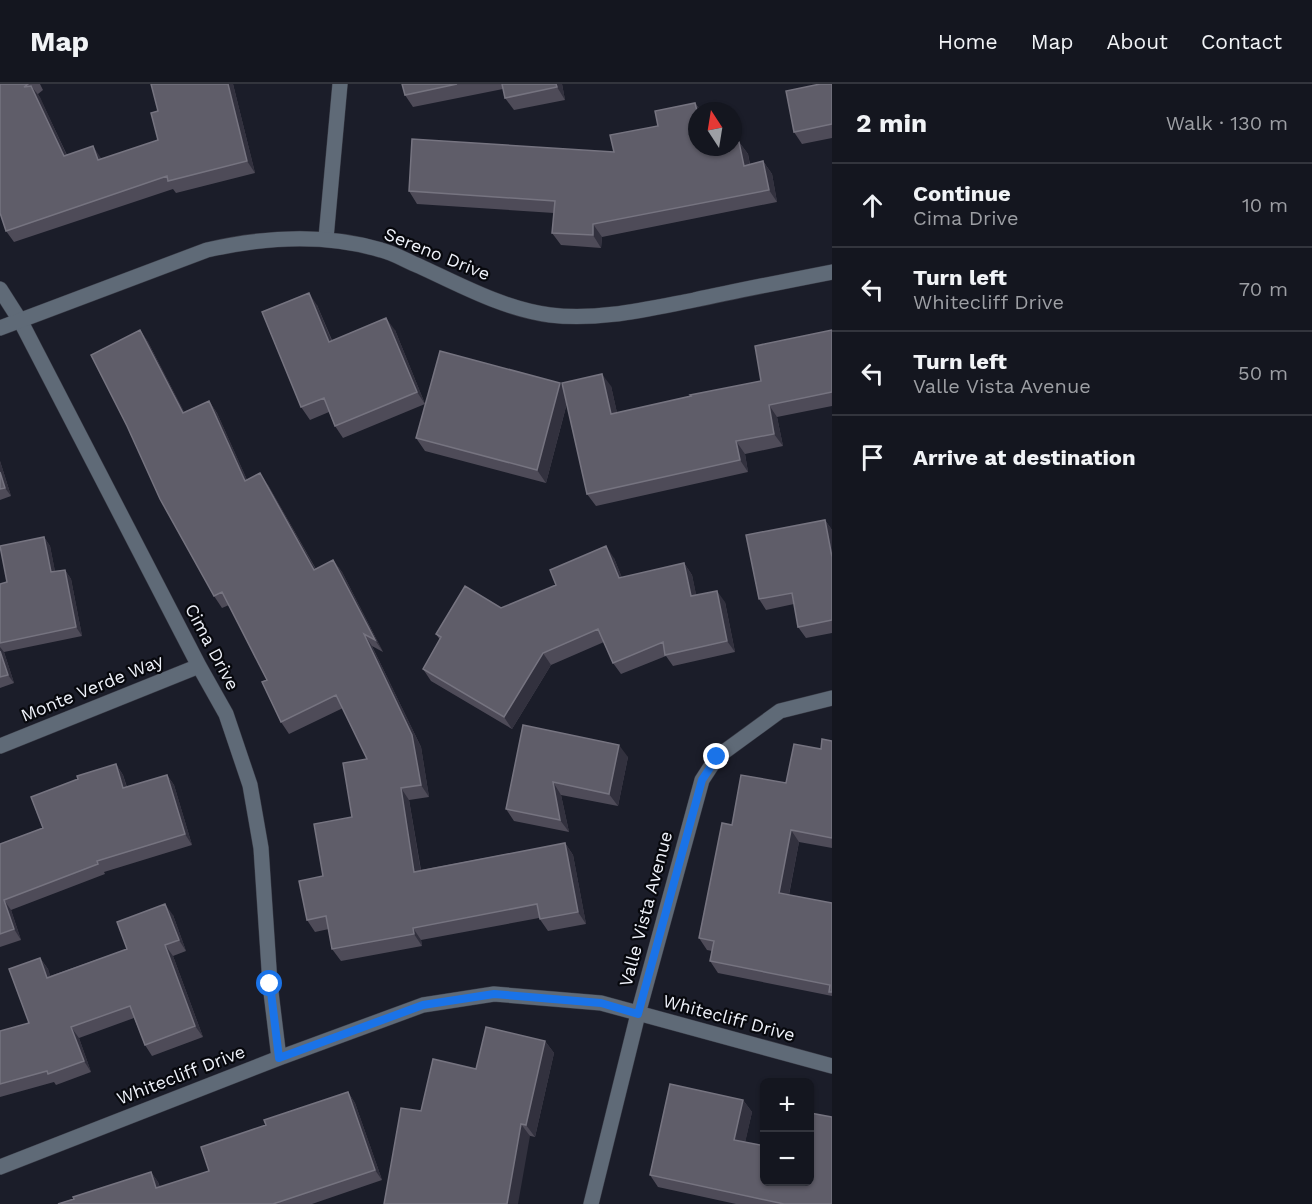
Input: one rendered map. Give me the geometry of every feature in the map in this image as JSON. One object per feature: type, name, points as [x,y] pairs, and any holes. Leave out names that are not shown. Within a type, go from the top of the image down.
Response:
[{"type":"street","points":[[326,238],[340,84]]},
{"type":"street","name":"Sereno Drive","points":[[0,328],[207,250],[241,242],[277,239],[326,238],[382,250],[468,289],[507,304],[550,315],[594,316],[638,311],[832,272]]},
{"type":"street","name":"Cima Drive","points":[[0,289],[21,322],[226,714],[250,785],[261,848],[270,984],[279,1058]]},
{"type":"street","name":"Monte Verde Way","points":[[0,746],[199,666]]},
{"type":"street","name":"Valle Vista Avenue","points":[[591,1204],[638,1014],[702,780],[717,757],[780,711],[832,698]]},
{"type":"street","name":"Whitecliff Drive","points":[[0,1167],[279,1058],[423,1005],[494,994],[601,1003],[832,1066]]},
{"type":"building","points":[[0,84],[28,84],[24,87],[31,86],[64,156],[93,146],[98,160],[158,140],[151,113],[158,111],[151,84],[228,84],[247,161],[168,181],[167,176],[6,231],[0,213]]},
{"type":"building","points":[[402,84],[457,84],[405,95]]},
{"type":"building","points":[[502,84],[556,84],[557,87],[505,98]]},
{"type":"building","points":[[820,84],[832,84],[832,124],[794,132],[786,91]]},
{"type":"building","points":[[688,104],[688,156],[742,156],[744,166],[763,161],[769,190],[593,224],[593,235],[552,233],[555,201],[409,191],[412,139],[614,152],[610,135],[658,126],[655,111]]},
{"type":"building","points":[[309,293],[329,342],[386,318],[417,392],[335,426],[324,398],[301,407],[262,312]]},
{"type":"building","points":[[140,330],[183,413],[209,401],[245,481],[260,473],[314,570],[333,560],[375,640],[364,634],[412,735],[421,785],[401,788],[414,872],[565,843],[578,912],[540,919],[537,904],[413,928],[414,934],[332,949],[326,916],[307,920],[299,881],[323,876],[314,824],[352,817],[343,763],[367,759],[336,695],[281,722],[262,682],[267,680],[222,592],[214,596],[160,499],[91,355]]},
{"type":"building","points":[[832,330],[832,392],[769,405],[774,434],[736,441],[740,460],[587,494],[562,383],[602,374],[611,414],[761,381],[755,346]]},
{"type":"building","points":[[440,351],[560,383],[537,470],[416,438]]},
{"type":"building","points":[[0,472],[5,488],[0,489]]},
{"type":"building","points":[[825,520],[832,557],[832,620],[798,627],[792,593],[759,599],[746,535]]},
{"type":"building","points":[[44,537],[51,572],[65,570],[76,627],[0,643],[0,584],[7,582],[0,546]]},
{"type":"building","points":[[606,546],[619,578],[684,563],[691,596],[717,591],[727,641],[665,655],[663,642],[613,663],[598,629],[543,653],[504,717],[423,669],[441,637],[436,634],[465,586],[501,608],[556,585],[550,570]]},
{"type":"building","points":[[0,651],[8,675],[0,677]]},
{"type":"building","points":[[523,725],[619,745],[609,794],[553,782],[560,820],[506,809]]},
{"type":"building","points":[[822,739],[832,741],[832,838],[791,830],[779,893],[832,903],[832,992],[829,992],[830,985],[710,961],[714,941],[699,938],[722,823],[732,825],[741,775],[786,783],[794,744],[821,749]]},
{"type":"building","points":[[116,764],[123,788],[167,775],[185,834],[97,861],[98,864],[4,900],[14,929],[0,934],[0,844],[43,828],[31,797],[78,779],[77,776]]},
{"type":"building","points":[[165,904],[179,940],[165,945],[195,1026],[145,1045],[130,1006],[71,1027],[84,1061],[48,1074],[47,1071],[0,1084],[0,1031],[29,1023],[9,969],[40,958],[47,978],[127,949],[117,922]]},
{"type":"building","points":[[486,1027],[545,1041],[526,1125],[521,1124],[507,1204],[384,1204],[401,1108],[421,1111],[433,1059],[476,1069]]},
{"type":"building","points":[[670,1084],[743,1100],[734,1140],[760,1145],[760,1186],[814,1186],[814,1114],[832,1117],[832,1204],[784,1204],[650,1175]]},
{"type":"building","points":[[348,1092],[375,1170],[273,1204],[58,1204],[151,1172],[156,1188],[209,1171],[201,1147],[266,1125],[264,1120]]},
{"type":"route","points":[[270,984],[279,1058],[423,1005],[494,994],[601,1003],[638,1014],[702,780],[717,757]]}]
